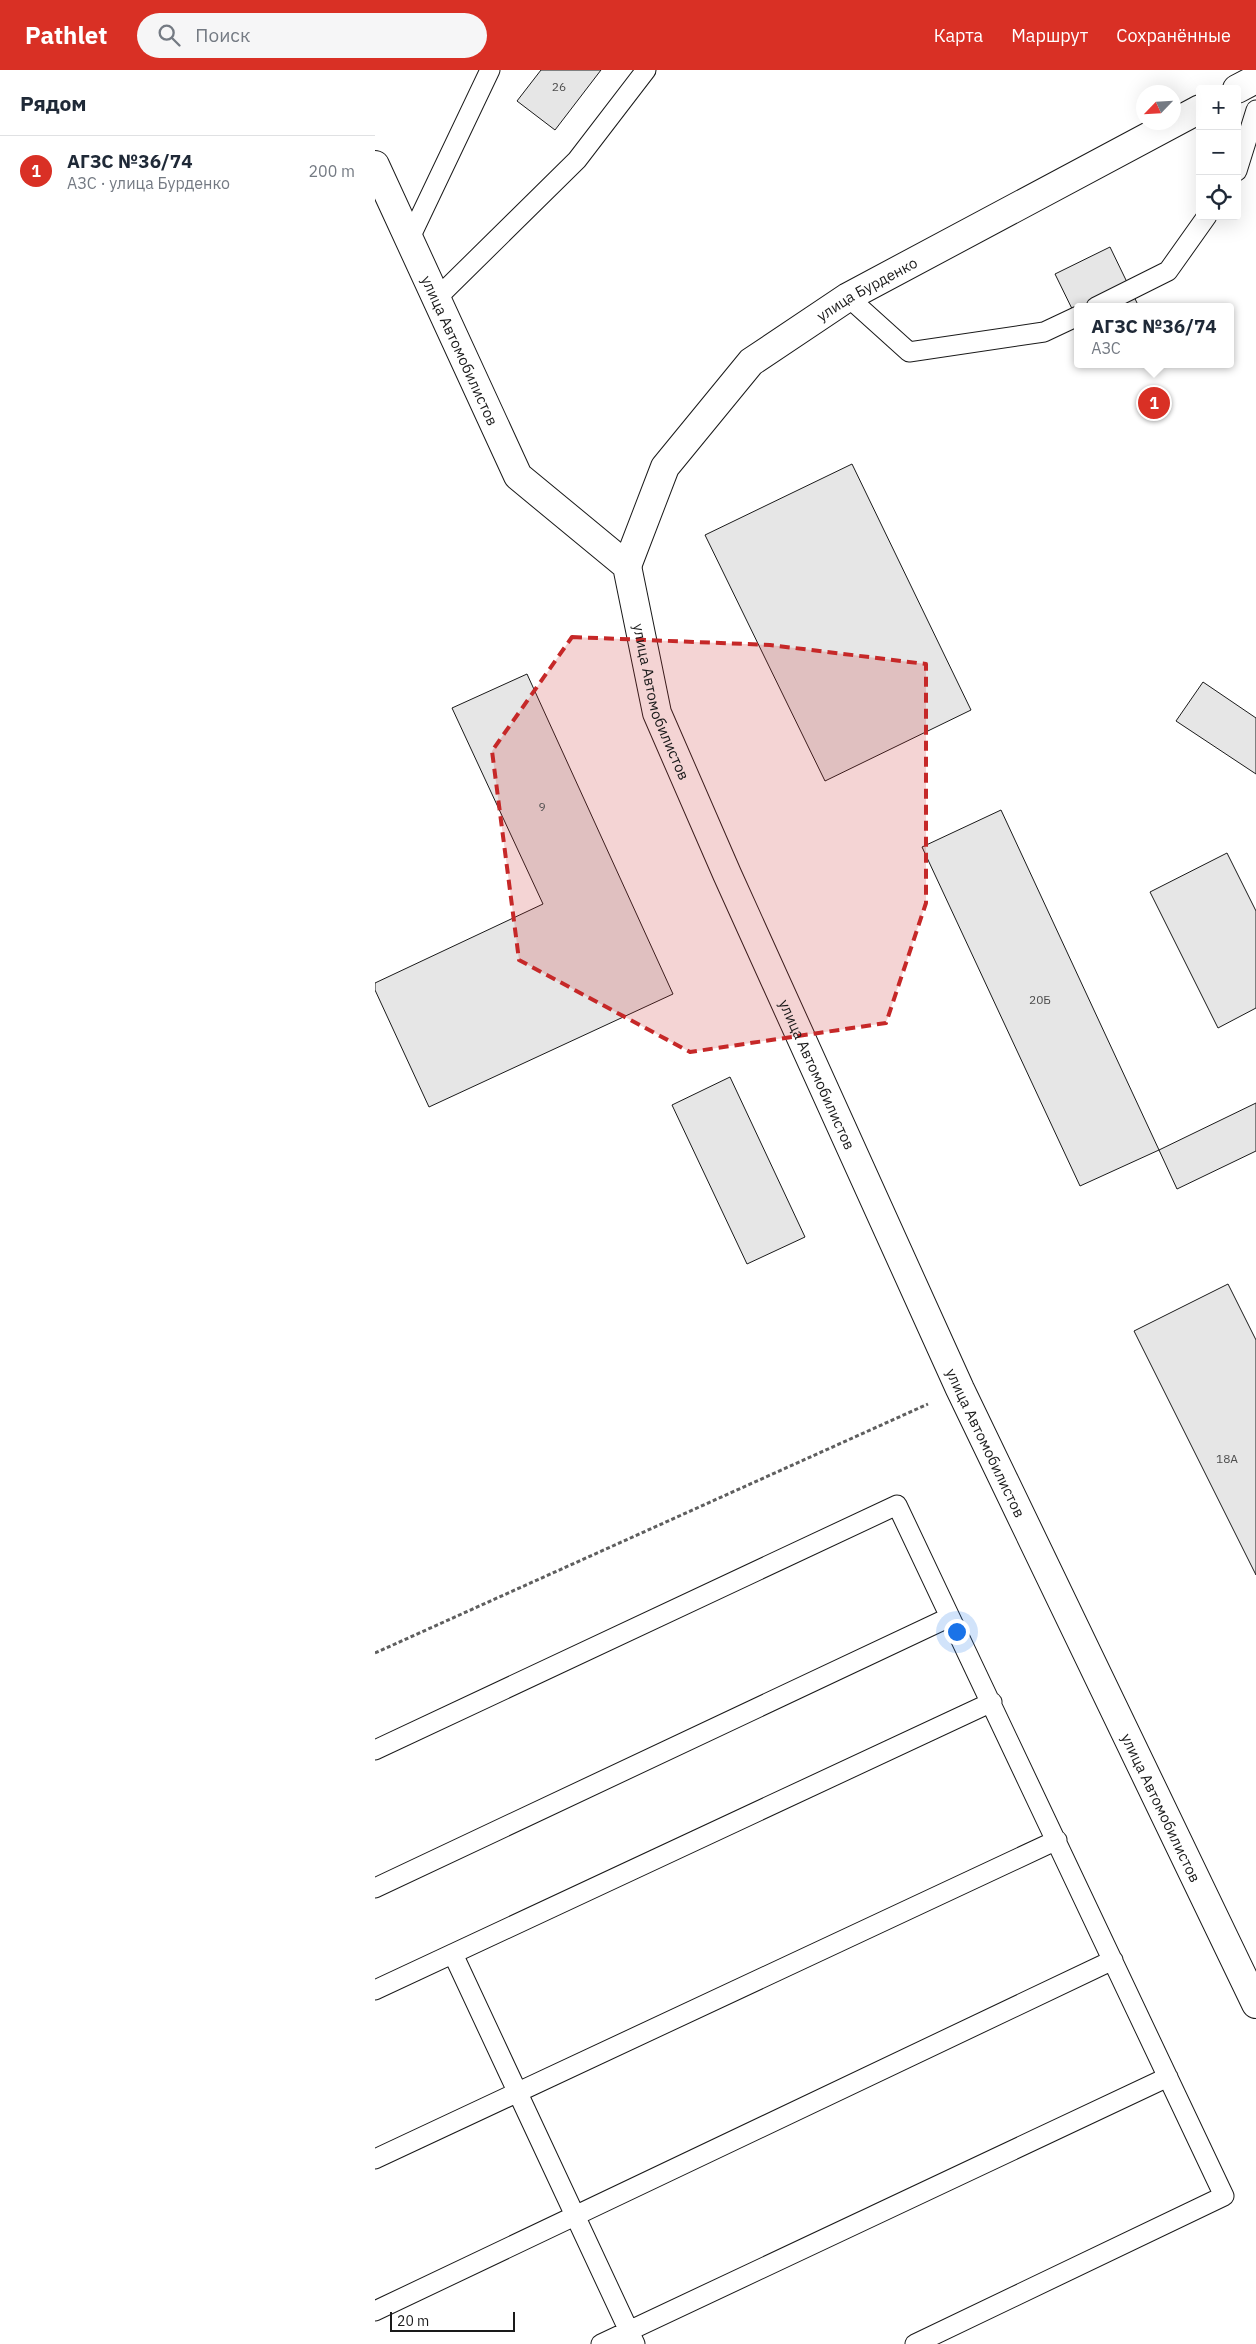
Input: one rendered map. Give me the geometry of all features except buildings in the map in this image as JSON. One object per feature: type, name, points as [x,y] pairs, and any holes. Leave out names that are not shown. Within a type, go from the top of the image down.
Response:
[{"type":"street","points":[[1241,87],[1256,79]]},
{"type":"street","name":"улица Бурденко","points":[[627,566],[665,467],[751,362],[848,297],[1196,111]]},
{"type":"street","name":"улица Автомобилистов","points":[[375,165],[518,476],[627,566],[657,713],[727,874],[960,1389],[1256,2004]]},
{"type":"lane","points":[[409,240],[490,70]]},
{"type":"lane","points":[[436,299],[577,160],[646,70]]},
{"type":"lane","points":[[1241,158],[1256,110]]},
{"type":"lane","points":[[1104,303],[1168,271],[1204,220]]},
{"type":"lane","points":[[848,297],[909,352],[1044,332],[1074,318]]},
{"type":"lane","points":[[375,1750],[897,1505],[992,1702],[1224,2196],[915,2344]]},
{"type":"lane","points":[[375,1888],[951,1617]]},
{"type":"lane","points":[[375,1990],[992,1702]]},
{"type":"lane","points":[[375,2159],[1057,1840]]},
{"type":"lane","points":[[453,1954],[632,2338]]},
{"type":"lane","points":[[375,2311],[1113,1960]]},
{"type":"lane","points":[[601,2344],[632,2338],[1168,2077]]},
{"type":"path","points":[[375,1653],[960,1389]]},
{"type":"highlighted area","points":[[572,637],[770,645],[926,664],[926,903],[886,1023],[690,1052],[519,960],[492,751]]},
{"type":"place","name":"АГЗС №36/74","points":[[1154,403]]}]
